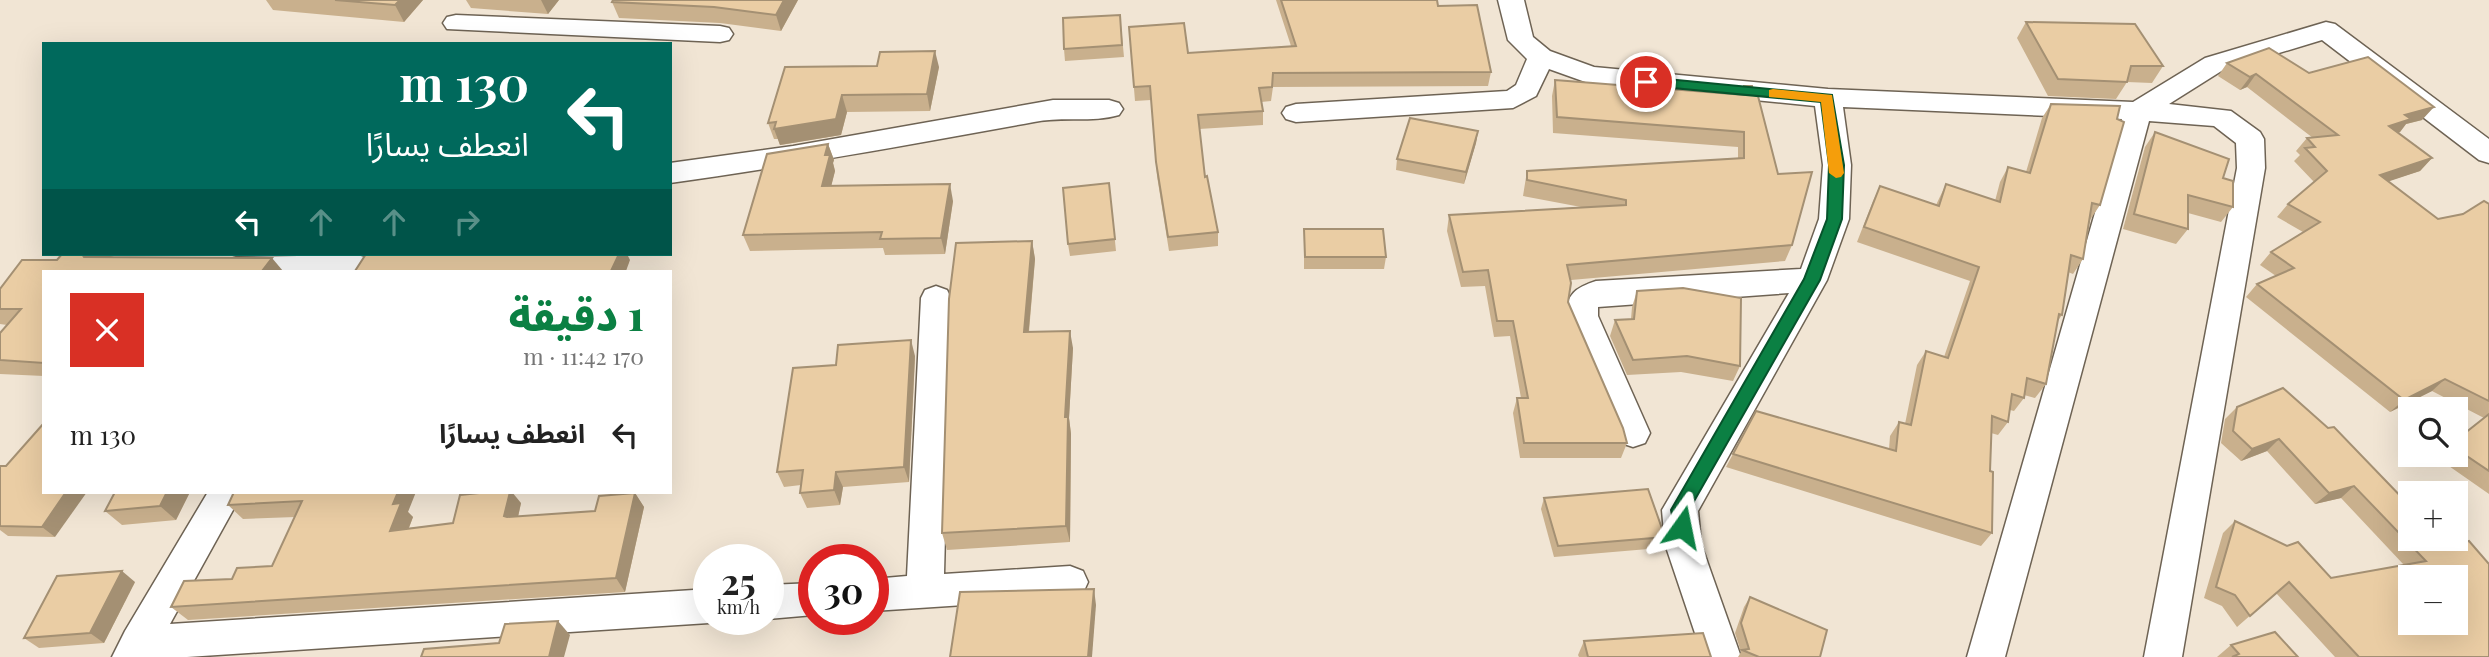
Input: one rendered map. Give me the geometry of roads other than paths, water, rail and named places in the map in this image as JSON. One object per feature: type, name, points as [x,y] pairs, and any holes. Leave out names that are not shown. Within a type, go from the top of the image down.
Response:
[{"type":"street","points":[[1511,0],[1521,40],[1541,57],[1591,75],[1828,98],[2221,117],[2250,139],[2251,168],[2163,657]]},
{"type":"street","points":[[455,22],[720,34]]},
{"type":"street","points":[[1986,657],[2138,111],[2214,64],[2326,30],[2489,153]]},
{"type":"street","points":[[1296,113],[1513,99],[1527,90],[1541,57]]},
{"type":"street","points":[[1722,657],[1683,544],[1680,510],[1812,280],[1835,219],[1837,165],[1828,98]]},
{"type":"street","points":[[672,173],[793,156],[1054,109],[1109,109]]},
{"type":"street","points":[[208,269],[359,264]]},
{"type":"street","points":[[1633,433],[1582,316],[1582,302],[1595,293],[1812,280]]},
{"type":"street","points":[[925,592],[936,299]]},
{"type":"street","points":[[134,650],[225,494]]},
{"type":"street","points":[[889,594],[1070,582]]},
{"type":"street","points":[[134,650],[693,607]]}]
